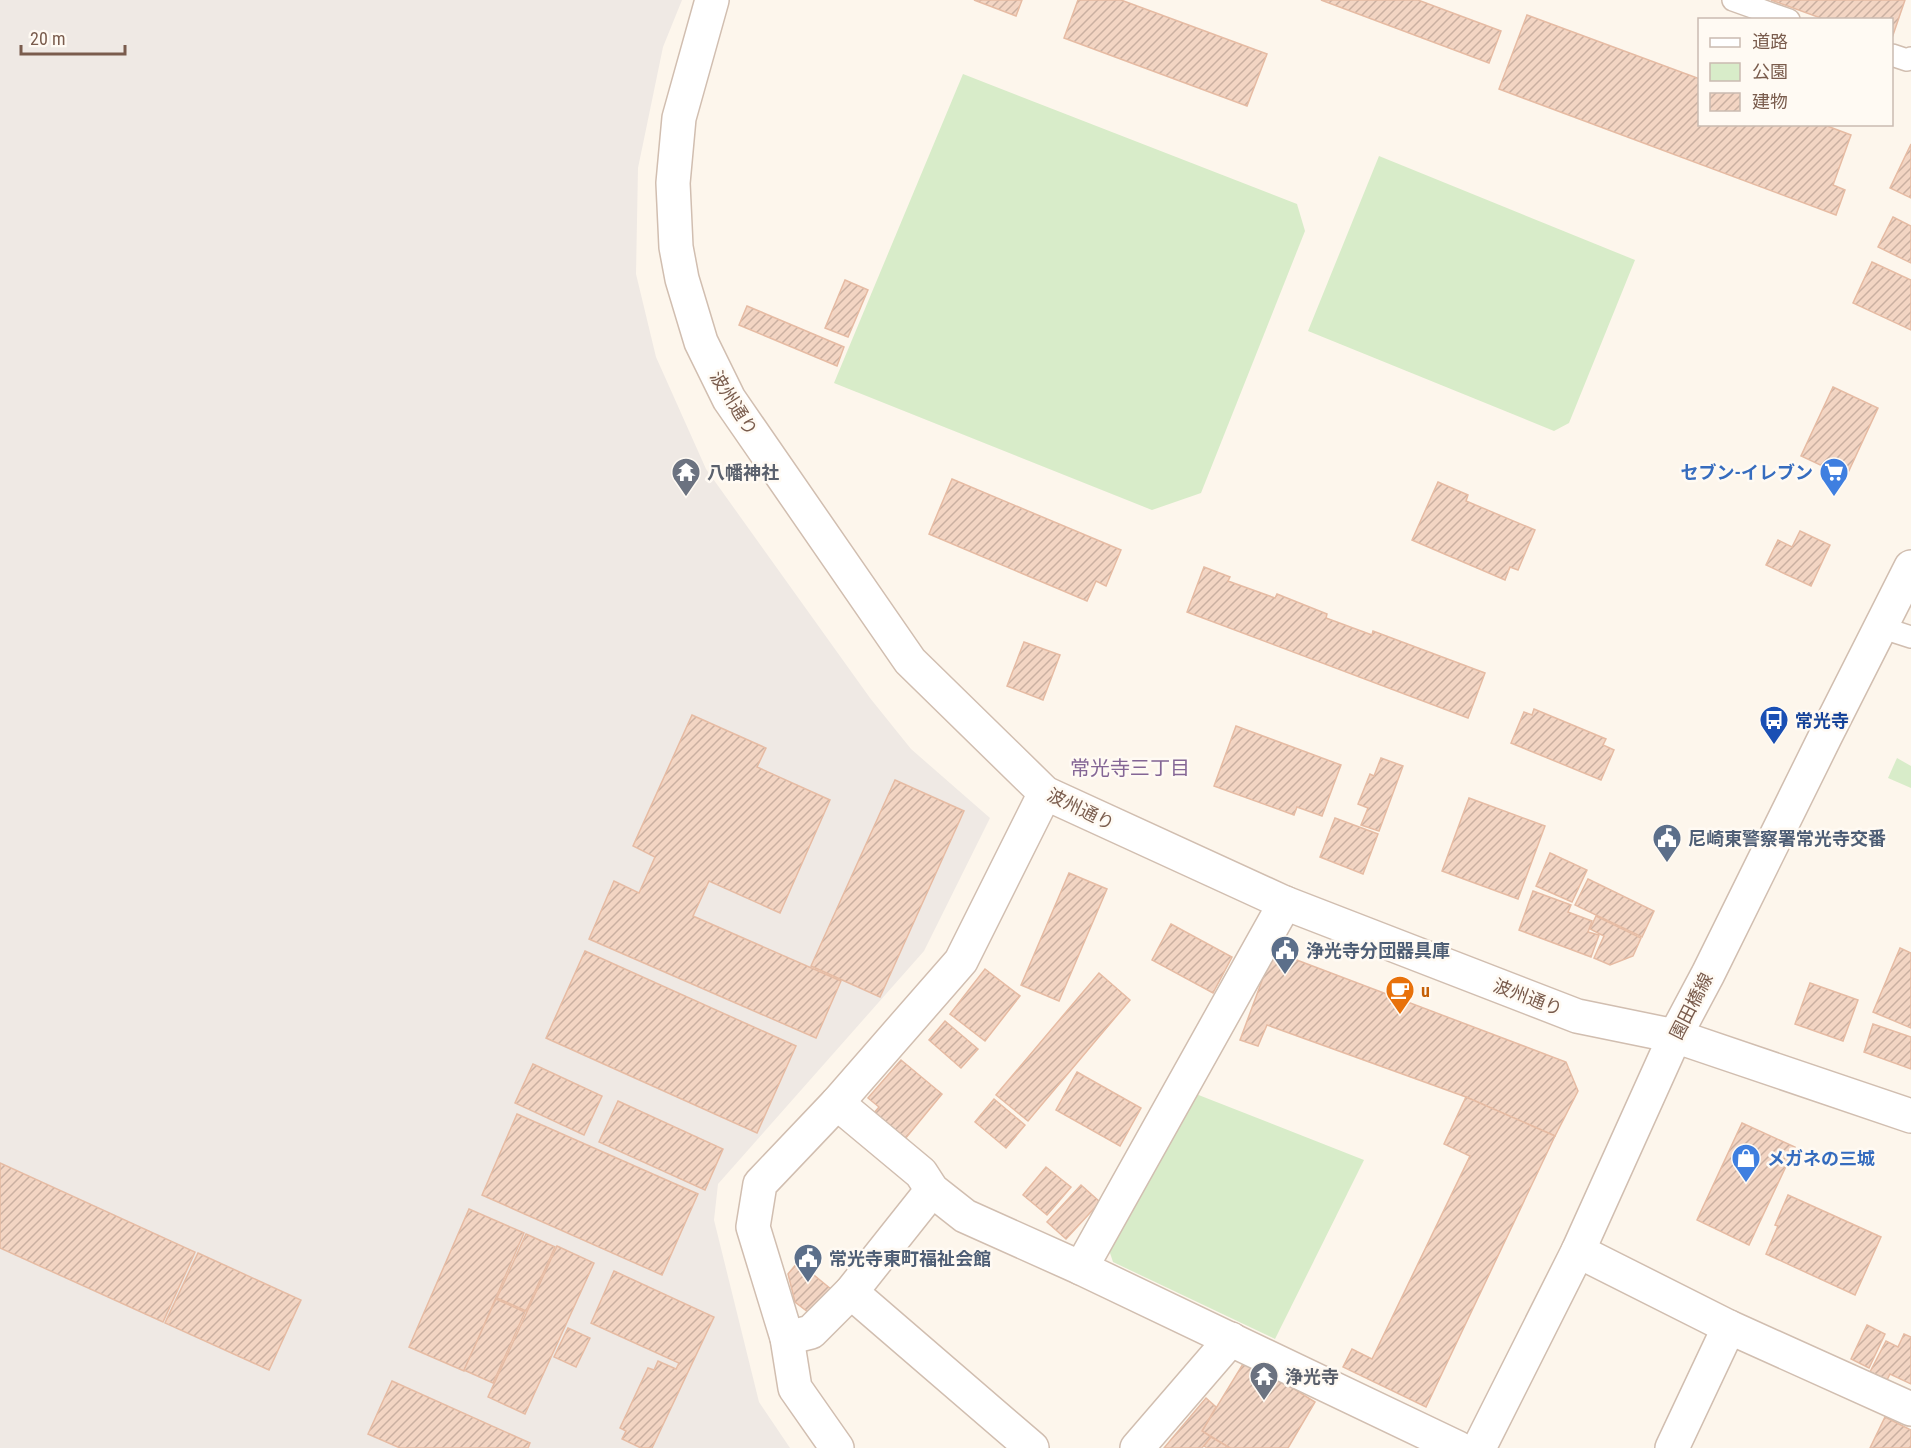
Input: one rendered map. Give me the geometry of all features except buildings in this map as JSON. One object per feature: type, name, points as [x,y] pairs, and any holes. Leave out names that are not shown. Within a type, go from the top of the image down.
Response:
[{"type":"street","name":"波州通り","points":[[712,0],[679,118],[673,183],[678,258],[690,310],[701,342],[729,399],[910,661],[1044,793],[1285,903],[1577,1016],[1675,1036],[1911,1116]]},
{"type":"street","name":"園田橋線","points":[[1479,1448],[1578,1251],[1675,1036],[1911,567]]},
{"type":"street","points":[[837,1448],[795,1388],[787,1338],[753,1227],[760,1184],[837,1102],[961,961],[1044,793]]},
{"type":"street","points":[[1081,1268],[1285,903]]},
{"type":"street","points":[[837,1102],[921,1173],[932,1190],[965,1216],[1081,1268],[1458,1448]]},
{"type":"street","points":[[787,1338],[812,1332],[851,1292],[932,1190]]},
{"type":"street","points":[[1578,1251],[1729,1327],[1911,1409]]},
{"type":"street","points":[[851,1292],[1032,1448]]},
{"type":"street","points":[[1681,1445],[1729,1327]]},
{"type":"street","points":[[1137,1448],[1231,1339]]},
{"type":"lane","points":[[1733,0],[1783,18]]},
{"type":"lane","points":[[1893,55],[1907,60],[1911,58]]},
{"type":"lane","points":[[1880,627],[1911,637]]},
{"type":"shaded area","points":[[0,0],[682,0],[663,47],[638,168],[636,274],[656,357],[706,469],[870,698],[911,749],[990,818],[924,951],[718,1184],[714,1220],[759,1402],[790,1448],[0,1448]]},
{"type":"green space","points":[[963,74],[1297,204],[1305,231],[1201,493],[1152,510],[834,383]]},
{"type":"green space","points":[[1379,156],[1635,260],[1569,423],[1554,431],[1308,331]]},
{"type":"green space","points":[[1897,758],[1911,766],[1911,788],[1888,778]]},
{"type":"green space","points":[[1196,1094],[1364,1160],[1275,1339],[1113,1262],[1109,1250]]},
{"type":"place","name":"八幡神社","points":[[686,498]]},
{"type":"place","name":"セブン-イレブン","points":[[1834,498]]},
{"type":"place","name":"常光寺","points":[[1774,746]]},
{"type":"place","name":"尼崎東警察署常光寺交番","points":[[1667,864]]},
{"type":"place","name":"浄光寺分団器具庫","points":[[1285,976]]},
{"type":"place","name":"u","points":[[1400,1016]]},
{"type":"place","name":"メガネの三城","points":[[1746,1184]]},
{"type":"place","name":"常光寺東町福祉会館","points":[[808,1284]]},
{"type":"place","name":"浄光寺","points":[[1264,1402]]},
{"type":"district","name":"常光寺三丁目","points":[[1130,768]]}]
